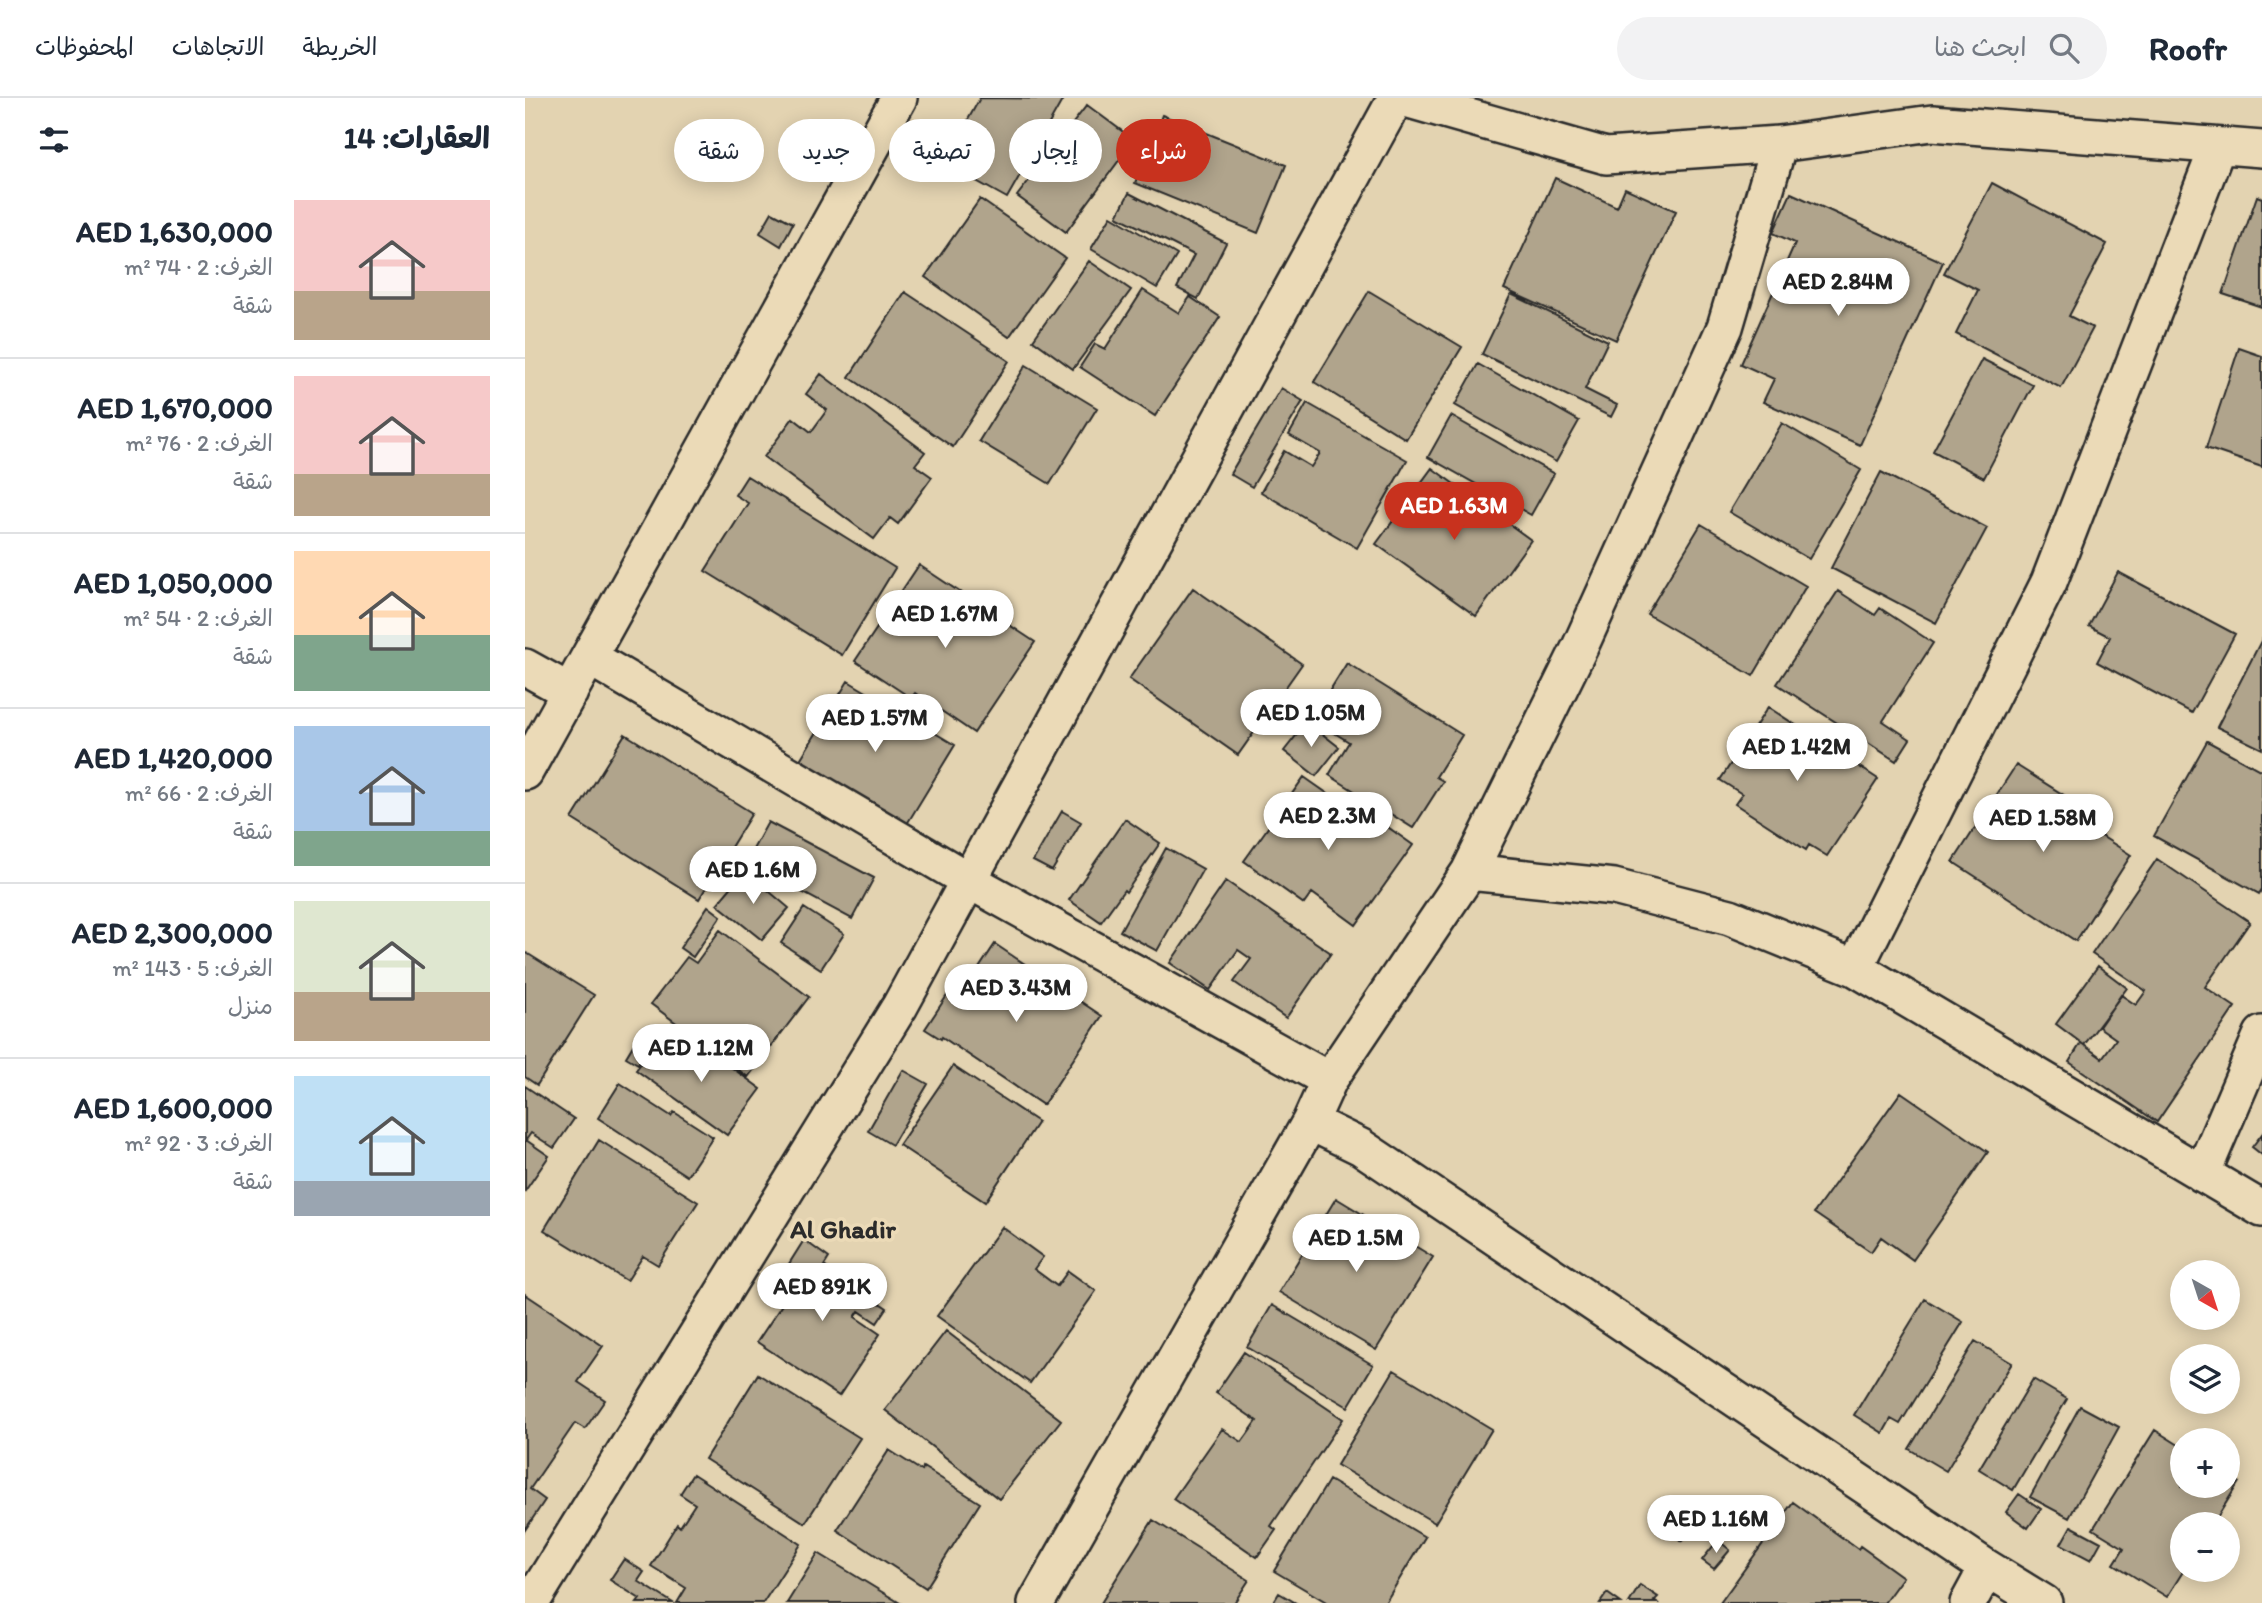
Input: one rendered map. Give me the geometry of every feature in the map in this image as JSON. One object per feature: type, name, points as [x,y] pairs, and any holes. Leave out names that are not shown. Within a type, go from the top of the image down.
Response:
[{"type":"street","points":[[525,772],[899,98]]},
{"type":"street","points":[[531,1603],[900,1006],[1396,98]]},
{"type":"street","points":[[1402,98],[1606,156],[1779,144],[1932,123],[2262,149]]},
{"type":"street","points":[[1036,1603],[1310,1122],[1329,1080],[1469,872],[1580,646],[1725,327],[1779,144]]},
{"type":"street","points":[[1855,968],[2049,582],[2218,146]]},
{"type":"street","points":[[589,657],[968,880],[1329,1080]]},
{"type":"street","points":[[525,667],[570,692]]},
{"type":"street","points":[[1469,872],[1614,887],[1730,917],[1855,968],[2262,1209]]},
{"type":"street","points":[[2202,1174],[2262,1034]]},
{"type":"street","points":[[1310,1122],[1361,1147],[1987,1568],[2044,1603]]},
{"type":"street","points":[[1968,1603],[1987,1568]]},
{"type":"building","points":[[980,98],[1063,99],[1052,119],[1009,119],[1009,182],[1016,182],[1007,198],[978,182],[995,182],[995,119],[968,119]]},
{"type":"building","points":[[1087,105],[1116,127],[1116,164],[1066,232],[1017,196],[1028,182],[1102,182],[1102,119],[1076,119]]},
{"type":"building","points":[[1211,135],[1286,165],[1258,233],[1135,183],[1211,182]]},
{"type":"building","points":[[1555,178],[1617,207],[1625,188],[1676,211],[1616,340],[1504,289]]},
{"type":"building","points":[[1992,183],[2107,244],[2069,316],[2093,328],[2061,388],[1956,334],[1978,290],[1944,273]]},
{"type":"building","points":[[1129,193],[1226,243],[1198,299],[1177,288],[1194,255],[1117,216]]},
{"type":"building","points":[[1791,193],[1943,262],[1860,445],[1763,402],[1774,379],[1741,364],[1795,243],[1773,233]]},
{"type":"building","points":[[2257,196],[2262,198],[2262,307],[2223,294]]},
{"type":"building","points":[[980,199],[1065,258],[1009,337],[925,277]]},
{"type":"building","points":[[772,212],[793,223],[781,246],[760,233]]},
{"type":"building","points":[[1111,216],[1177,255],[1157,288],[1091,249]]},
{"type":"building","points":[[1089,261],[1131,290],[1073,369],[1033,340]]},
{"type":"building","points":[[1143,290],[1179,313],[1190,297],[1220,317],[1155,416],[1080,367],[1095,344],[1105,349]]},
{"type":"building","points":[[1369,291],[1462,347],[1406,439],[1314,382]]},
{"type":"building","points":[[905,292],[1009,361],[953,447],[849,377]]},
{"type":"building","points":[[1511,294],[1608,341],[1585,389],[1617,405],[1611,417],[1482,354]]},
{"type":"building","points":[[2239,348],[2262,356],[2262,467],[2206,448]]},
{"type":"building","points":[[1982,359],[2033,385],[1984,478],[1933,451]]},
{"type":"building","points":[[1478,364],[1579,421],[1556,462],[1455,405]]},
{"type":"building","points":[[1026,365],[1097,408],[1050,484],[979,441]]},
{"type":"building","points":[[821,374],[925,452],[915,465],[932,477],[898,524],[890,518],[874,539],[764,457],[793,418],[811,432],[827,410],[806,394]]},
{"type":"building","points":[[1281,388],[1303,401],[1252,487],[1230,474]]},
{"type":"building","points":[[1307,403],[1407,460],[1357,548],[1261,492],[1284,451],[1311,467],[1320,453],[1289,435]]},
{"type":"building","points":[[1451,416],[1554,474],[1531,515],[1428,457]]},
{"type":"building","points":[[1782,423],[1861,470],[1809,559],[1729,512]]},
{"type":"building","points":[[1432,468],[1531,540],[1476,616],[1376,544]]},
{"type":"building","points":[[1881,472],[1987,528],[1936,623],[1831,568]]},
{"type":"building","points":[[747,476],[895,568],[842,655],[705,571],[748,503],[735,495]]},
{"type":"building","points":[[1701,524],[1806,586],[1753,676],[1647,614]]},
{"type":"building","points":[[919,565],[1035,642],[974,733],[915,693],[911,698],[855,661]]},
{"type":"building","points":[[2118,572],[2235,634],[2192,713],[2097,662],[2110,637],[2089,626]]},
{"type":"building","points":[[1193,588],[1302,664],[1238,755],[1129,679]]},
{"type":"building","points":[[1838,591],[1875,615],[1880,608],[1933,643],[1883,721],[1910,739],[1896,761],[1777,684]]},
{"type":"building","points":[[2262,639],[2262,749],[2217,727]]},
{"type":"building","points":[[1347,663],[1462,735],[1436,777],[1443,781],[1413,828],[1329,775],[1349,742],[1312,719]]},
{"type":"building","points":[[848,681],[955,745],[907,824],[849,789],[844,798],[795,768]]},
{"type":"building","points":[[1768,707],[1878,779],[1827,856],[1809,845],[1806,850],[1735,804],[1742,794],[1720,780]]},
{"type":"building","points":[[1307,722],[1339,747],[1316,776],[1284,751]]},
{"type":"building","points":[[625,734],[752,813],[699,899],[572,819]]},
{"type":"building","points":[[2207,741],[2262,771],[2262,889],[2259,894],[2154,836]]},
{"type":"building","points":[[2016,765],[2086,809],[2078,821],[2131,855],[2076,941],[1953,862]]},
{"type":"building","points":[[1304,777],[1347,807],[1351,801],[1413,845],[1356,925],[1312,893],[1304,904],[1244,861]]},
{"type":"building","points":[[1062,811],[1081,822],[1052,871],[1033,861]]},
{"type":"building","points":[[1125,819],[1160,843],[1101,922],[1069,900]]},
{"type":"building","points":[[768,822],[874,878],[852,919],[746,862]]},
{"type":"building","points":[[1166,848],[1203,869],[1157,951],[1120,931]]},
{"type":"building","points":[[2157,859],[2250,922],[2205,987],[2235,1007],[2157,1122],[2069,1062],[2081,1043],[2102,1058],[2116,1039],[2099,1027],[2121,995],[2136,1005],[2146,991],[2092,954]]},
{"type":"building","points":[[745,871],[789,908],[762,940],[717,904]]},
{"type":"building","points":[[1226,881],[1331,953],[1286,1018],[1234,982],[1251,959],[1238,950],[1210,990],[1170,963]]},
{"type":"building","points":[[708,906],[721,916],[693,957],[680,948]]},
{"type":"building","points":[[804,908],[844,934],[821,969],[781,943]]},
{"type":"building","points":[[720,930],[809,997],[748,1077],[651,1004],[687,957],[696,963]]},
{"type":"building","points":[[995,944],[1102,1016],[1043,1105],[942,1037],[941,1039],[925,1029],[948,994],[958,1000]]},
{"type":"building","points":[[525,952],[594,995],[537,1085],[525,1077]]},
{"type":"building","points":[[2098,966],[2127,988],[2084,1045],[2056,1024]]},
{"type":"building","points":[[644,1027],[656,1034],[638,1064],[626,1057]]},
{"type":"building","points":[[657,1042],[684,1061],[698,1043],[761,1089],[727,1135],[636,1070]]},
{"type":"building","points":[[953,1066],[1038,1122],[985,1202],[899,1145]]},
{"type":"building","points":[[903,1070],[928,1084],[892,1145],[868,1131]]},
{"type":"building","points":[[620,1083],[671,1116],[674,1112],[713,1137],[687,1176],[598,1118]]},
{"type":"building","points":[[525,1086],[574,1119],[554,1148],[531,1133],[526,1140],[549,1156],[525,1191]]},
{"type":"building","points":[[1901,1092],[1988,1152],[1913,1260],[1881,1237],[1871,1252],[1814,1213]]},
{"type":"building","points":[[2262,1134],[2262,1155],[2252,1147]]},
{"type":"building","points":[[599,1140],[698,1202],[658,1265],[643,1256],[627,1281],[544,1230]]},
{"type":"building","points":[[1336,1198],[1433,1257],[1376,1350],[1279,1292]]},
{"type":"building","points":[[1002,1227],[1043,1257],[1034,1269],[1057,1286],[1068,1271],[1096,1291],[1030,1383],[937,1316]]},
{"type":"building","points":[[804,1240],[829,1258],[824,1266],[887,1308],[877,1323],[859,1311],[855,1317],[880,1334],[839,1396],[757,1342],[801,1276],[787,1267]]},
{"type":"building","points":[[525,1294],[603,1346],[578,1382],[605,1400],[585,1429],[575,1423],[530,1489],[545,1500],[525,1530]]},
{"type":"building","points":[[1925,1299],[1963,1322],[1900,1424],[1891,1419],[1883,1433],[1854,1415]]},
{"type":"building","points":[[1272,1305],[1373,1365],[1348,1407],[1247,1347]]},
{"type":"building","points":[[946,1331],[1061,1420],[999,1499],[885,1410]]},
{"type":"building","points":[[1975,1341],[2012,1363],[1946,1471],[1909,1449]]},
{"type":"building","points":[[1244,1352],[1343,1419],[1271,1526],[1276,1530],[1257,1557],[1173,1499],[1222,1429],[1242,1442],[1257,1421],[1216,1393]]},
{"type":"building","points":[[1394,1370],[1492,1429],[1435,1523],[1337,1465]]},
{"type":"building","points":[[758,1374],[860,1438],[805,1523],[705,1459]]},
{"type":"building","points":[[2033,1379],[2067,1399],[2013,1490],[1979,1469]]},
{"type":"building","points":[[2080,1406],[2119,1427],[2069,1518],[2030,1497]]},
{"type":"building","points":[[2155,1430],[2170,1439],[2170,1498],[2229,1498],[2220,1512],[2170,1512],[2170,1582],[2176,1582],[2167,1597],[2114,1564],[2124,1548],[2093,1529]]},
{"type":"building","points":[[889,1450],[922,1471],[923,1467],[980,1503],[926,1588],[837,1530]]},
{"type":"building","points":[[693,1474],[801,1544],[763,1603],[677,1603],[686,1588],[651,1566],[677,1524],[680,1527],[695,1504],[680,1494]]},
{"type":"building","points":[[1329,1480],[1425,1537],[1385,1603],[1328,1603],[1274,1571]]},
{"type":"building","points":[[2019,1494],[2041,1509],[2028,1528],[2006,1512]]},
{"type":"building","points":[[1793,1502],[1858,1549],[1860,1546],[1903,1577],[1884,1603],[1720,1603]]},
{"type":"building","points":[[1682,1511],[1697,1524],[1682,1541],[1667,1528]]},
{"type":"building","points":[[1153,1520],[1249,1580],[1234,1603],[1101,1603]]},
{"type":"building","points":[[2071,1526],[2101,1542],[2091,1560],[2061,1544]]},
{"type":"building","points":[[1718,1540],[1730,1550],[1714,1569],[1702,1560]]},
{"type":"building","points":[[818,1553],[900,1603],[787,1603]]},
{"type":"building","points":[[624,1559],[644,1572],[638,1581],[673,1603],[637,1603],[640,1599],[610,1580]]},
{"type":"building","points":[[1640,1585],[1658,1597],[1654,1601],[1657,1603],[1629,1603]]},
{"type":"building","points":[[1279,1593],[1296,1603],[1273,1603]]},
{"type":"building","points":[[1607,1593],[1621,1603],[1600,1603]]},
{"type":"district","name":"Al Ghadir","points":[[843,1229]]}]
